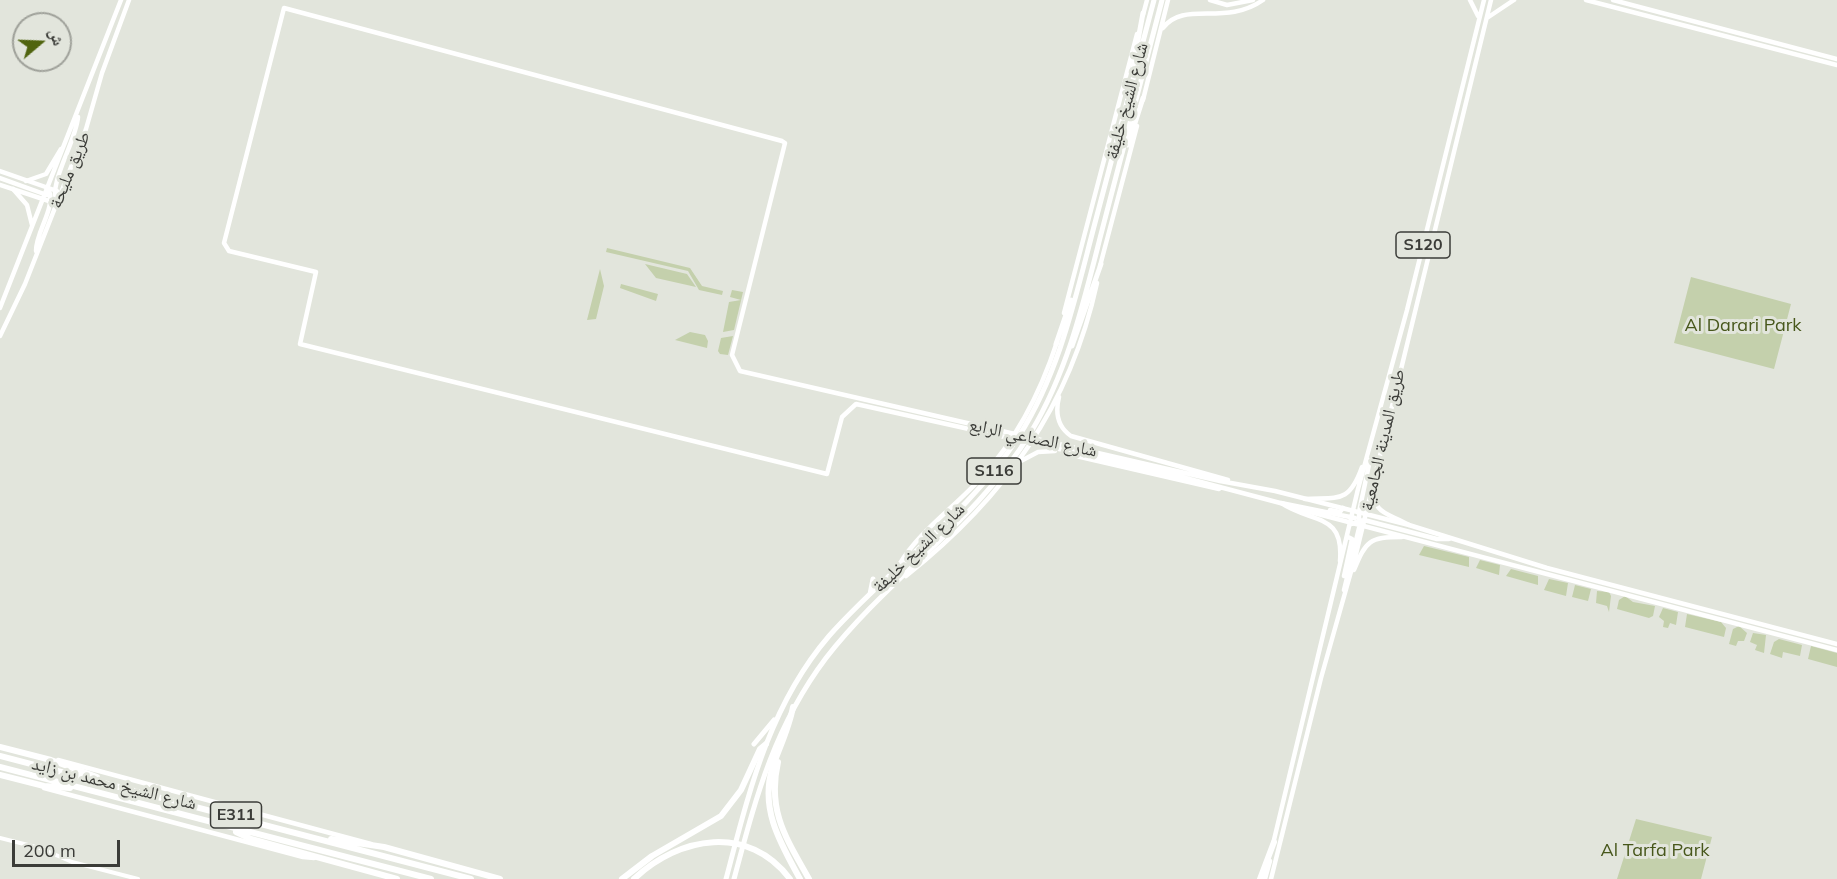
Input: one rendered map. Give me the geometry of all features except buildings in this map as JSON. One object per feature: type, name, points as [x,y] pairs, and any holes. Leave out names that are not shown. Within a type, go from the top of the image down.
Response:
[{"type":"highway","name":"شارع الشيخ خليفة","points":[[726,879],[766,744],[775,719],[791,688],[818,651],[869,597],[983,485],[1019,437],[1041,397],[1057,362],[1154,0]]},
{"type":"highway","name":"شارع الشيخ خليفة","points":[[734,879],[763,774],[774,744],[794,707],[835,648],[979,502],[1014,458],[1047,404],[1069,349],[1162,0]]},
{"type":"highway","points":[[1133,78],[1143,13]]},
{"type":"highway","points":[[1122,157],[1143,98]]},
{"type":"highway","points":[[1069,349],[1078,337],[1101,264]]},
{"type":"highway","points":[[1056,344],[1079,282]]},
{"type":"highway","points":[[869,597],[874,585],[873,579]]},
{"type":"highway","points":[[794,707],[770,780],[769,808],[776,832],[800,879]]},
{"type":"highway","points":[[754,744],[775,719]]},
{"type":"highway","points":[[622,879],[666,848],[721,816],[735,800],[760,749],[766,744]]},
{"type":"highway","points":[[781,745],[775,784],[776,812],[785,836],[809,879]]},
{"type":"highway","points":[[0,747],[51,760],[105,781]]},
{"type":"highway","name":"شارع الشيخ محمد بن زايد","points":[[0,756],[105,781],[471,879]]},
{"type":"highway","name":"شارع الشيخ محمد بن زايد","points":[[0,767],[230,829],[431,879]]},
{"type":"highway","points":[[0,775],[33,783],[76,788]]},
{"type":"highway","points":[[230,829],[250,839],[397,879]]},
{"type":"highway","points":[[319,837],[371,844],[500,879]]},
{"type":"highway","points":[[634,879],[651,864],[678,849],[698,843],[720,841],[741,844],[761,853],[778,865],[790,879]]},
{"type":"highway","points":[[1260,879],[1274,842]]},
{"type":"main road","name":"طريق مليحة","points":[[0,336],[36,253],[53,197],[48,188],[121,0]]},
{"type":"main road","name":"طريق مليحة","points":[[0,308],[32,229],[53,197],[89,121],[102,73],[129,0]]},
{"type":"main road","points":[[895,572],[907,552],[982,477],[1006,445],[1028,409],[1056,344],[1147,0]]},
{"type":"main road","points":[[899,581],[979,511],[1017,465],[1063,386],[1080,345],[1168,0]]},
{"type":"main road","points":[[1210,0],[1234,5],[1253,0]]},
{"type":"main road","points":[[1201,7],[1239,11],[1263,0]]},
{"type":"main road","points":[[1470,0],[1479,19]]},
{"type":"main road","name":"طريق المدينة الجامعية","points":[[1370,451],[1484,0]]},
{"type":"main road","name":"طريق المدينة الجامعية","points":[[1270,879],[1347,583],[1360,519],[1373,476],[1491,0]]},
{"type":"main road","points":[[1486,20],[1514,0]]},
{"type":"main road","points":[[1586,0],[1837,65]]},
{"type":"main road","points":[[1613,0],[1837,59]]},
{"type":"main road","name":"شارع الصناعي الرابع","points":[[890,410],[856,404],[842,417],[827,474],[300,344],[316,272],[230,251],[224,243],[284,8],[785,143],[732,355],[740,372],[890,410],[1343,508]]},
{"type":"main road","points":[[1156,47],[1166,22],[1184,8]]},
{"type":"main road","points":[[1639,14],[1642,10],[1654,10]]},
{"type":"main road","points":[[1458,127],[1462,105],[1459,102]]},
{"type":"main road","points":[[53,197],[76,132],[78,111]]},
{"type":"main road","points":[[26,181],[46,174],[64,147]]},
{"type":"main road","points":[[0,171],[48,188]]},
{"type":"main road","points":[[0,178],[53,197]]},
{"type":"main road","points":[[0,185],[53,197]]},
{"type":"main road","points":[[13,189],[29,210],[32,229]]},
{"type":"main road","points":[[1063,386],[1057,417],[1061,426],[1071,436],[1182,466],[1239,485]]},
{"type":"main road","points":[[1017,465],[1034,453],[1053,451],[1187,483],[1234,491]]},
{"type":"main road","points":[[1305,499],[1329,500],[1348,493],[1356,483],[1370,451]]},
{"type":"main road","points":[[1360,519],[1370,451]]},
{"type":"main road","name":"شارع الصناعي الرابع","points":[[1163,469],[1281,503],[1314,515],[1352,521]]},
{"type":"main road","points":[[1373,476],[1377,507],[1388,516],[1409,525],[1449,539],[1589,579],[1837,644]]},
{"type":"main road","points":[[1281,503],[1352,521],[1360,519],[1409,525]]},
{"type":"main road","points":[[1281,503],[1326,522],[1335,529],[1341,545],[1341,569]]},
{"type":"main road","points":[[1289,504],[1298,503],[1337,512],[1343,508],[1360,519],[1402,537],[1837,650]]},
{"type":"main road","points":[[1360,519],[1437,539],[1449,539]]},
{"type":"main road","name":"طريق المدينة الجامعية","points":[[1265,879],[1352,521],[1360,519]]},
{"type":"main road","points":[[1347,583],[1344,576],[1352,539],[1348,537]]},
{"type":"main road","points":[[1347,583],[1361,551],[1370,541],[1384,537],[1402,537]]},
{"type":"main road","points":[[1563,578],[1567,576],[1589,579]]},
{"type":"main road","points":[[1808,643],[1826,644],[1827,641]]},
{"type":"main road","points":[[51,760],[371,844]]},
{"type":"main road","points":[[33,783],[51,791],[303,857],[317,857]]},
{"type":"street","points":[[0,838],[40,848],[72,862],[138,879]]},
{"type":"green space","points":[[607,248],[690,268],[702,286],[723,291],[722,295],[699,290],[688,271],[606,252]]},
{"type":"green space","points":[[645,264],[687,274],[696,287],[656,278]]},
{"type":"green space","points":[[600,269],[604,286],[596,319],[587,320]]},
{"type":"green space","name":"Al Darari Park","points":[[1691,277],[1791,304],[1774,369],[1674,343]]},
{"type":"green space","points":[[621,284],[658,294],[656,301],[620,288]]},
{"type":"green space","points":[[732,290],[743,292],[734,330],[723,332],[729,302],[741,300],[730,297]]},
{"type":"green space","points":[[690,332],[705,335],[708,341],[707,348],[675,340]]},
{"type":"green space","points":[[733,336],[728,355],[720,354],[718,351],[721,338]]},
{"type":"green space","points":[[1424,546],[1469,557],[1469,567],[1419,555]]},
{"type":"green space","points":[[1480,560],[1500,565],[1499,575],[1476,568]]},
{"type":"green space","points":[[1511,569],[1538,576],[1538,585],[1506,576]]},
{"type":"green space","points":[[1549,579],[1568,583],[1566,596],[1544,590]]},
{"type":"green space","points":[[1575,585],[1591,589],[1588,601],[1572,597]]},
{"type":"green space","points":[[1597,591],[1609,592],[1611,596],[1609,612],[1607,606],[1596,603]]},
{"type":"green space","points":[[1625,596],[1633,602],[1655,606],[1653,616],[1649,618],[1617,609],[1619,600]]},
{"type":"green space","points":[[1663,608],[1678,612],[1676,625],[1670,623],[1668,628],[1663,627],[1664,621],[1659,617]]},
{"type":"green space","points":[[1687,614],[1721,622],[1726,628],[1724,637],[1685,627]]},
{"type":"green space","points":[[1739,626],[1747,633],[1744,641],[1738,641],[1736,646],[1729,644],[1733,629]]},
{"type":"green space","points":[[1753,633],[1766,635],[1764,653],[1755,650],[1757,645],[1750,642]]},
{"type":"green space","points":[[1779,639],[1802,645],[1800,656],[1783,652],[1782,658],[1770,654],[1774,642]]},
{"type":"green space","points":[[1811,646],[1837,653],[1837,667],[1808,659]]},
{"type":"green space","name":"Al Tarfa Park","points":[[1636,819],[1712,837],[1701,879],[1617,879]]}]
